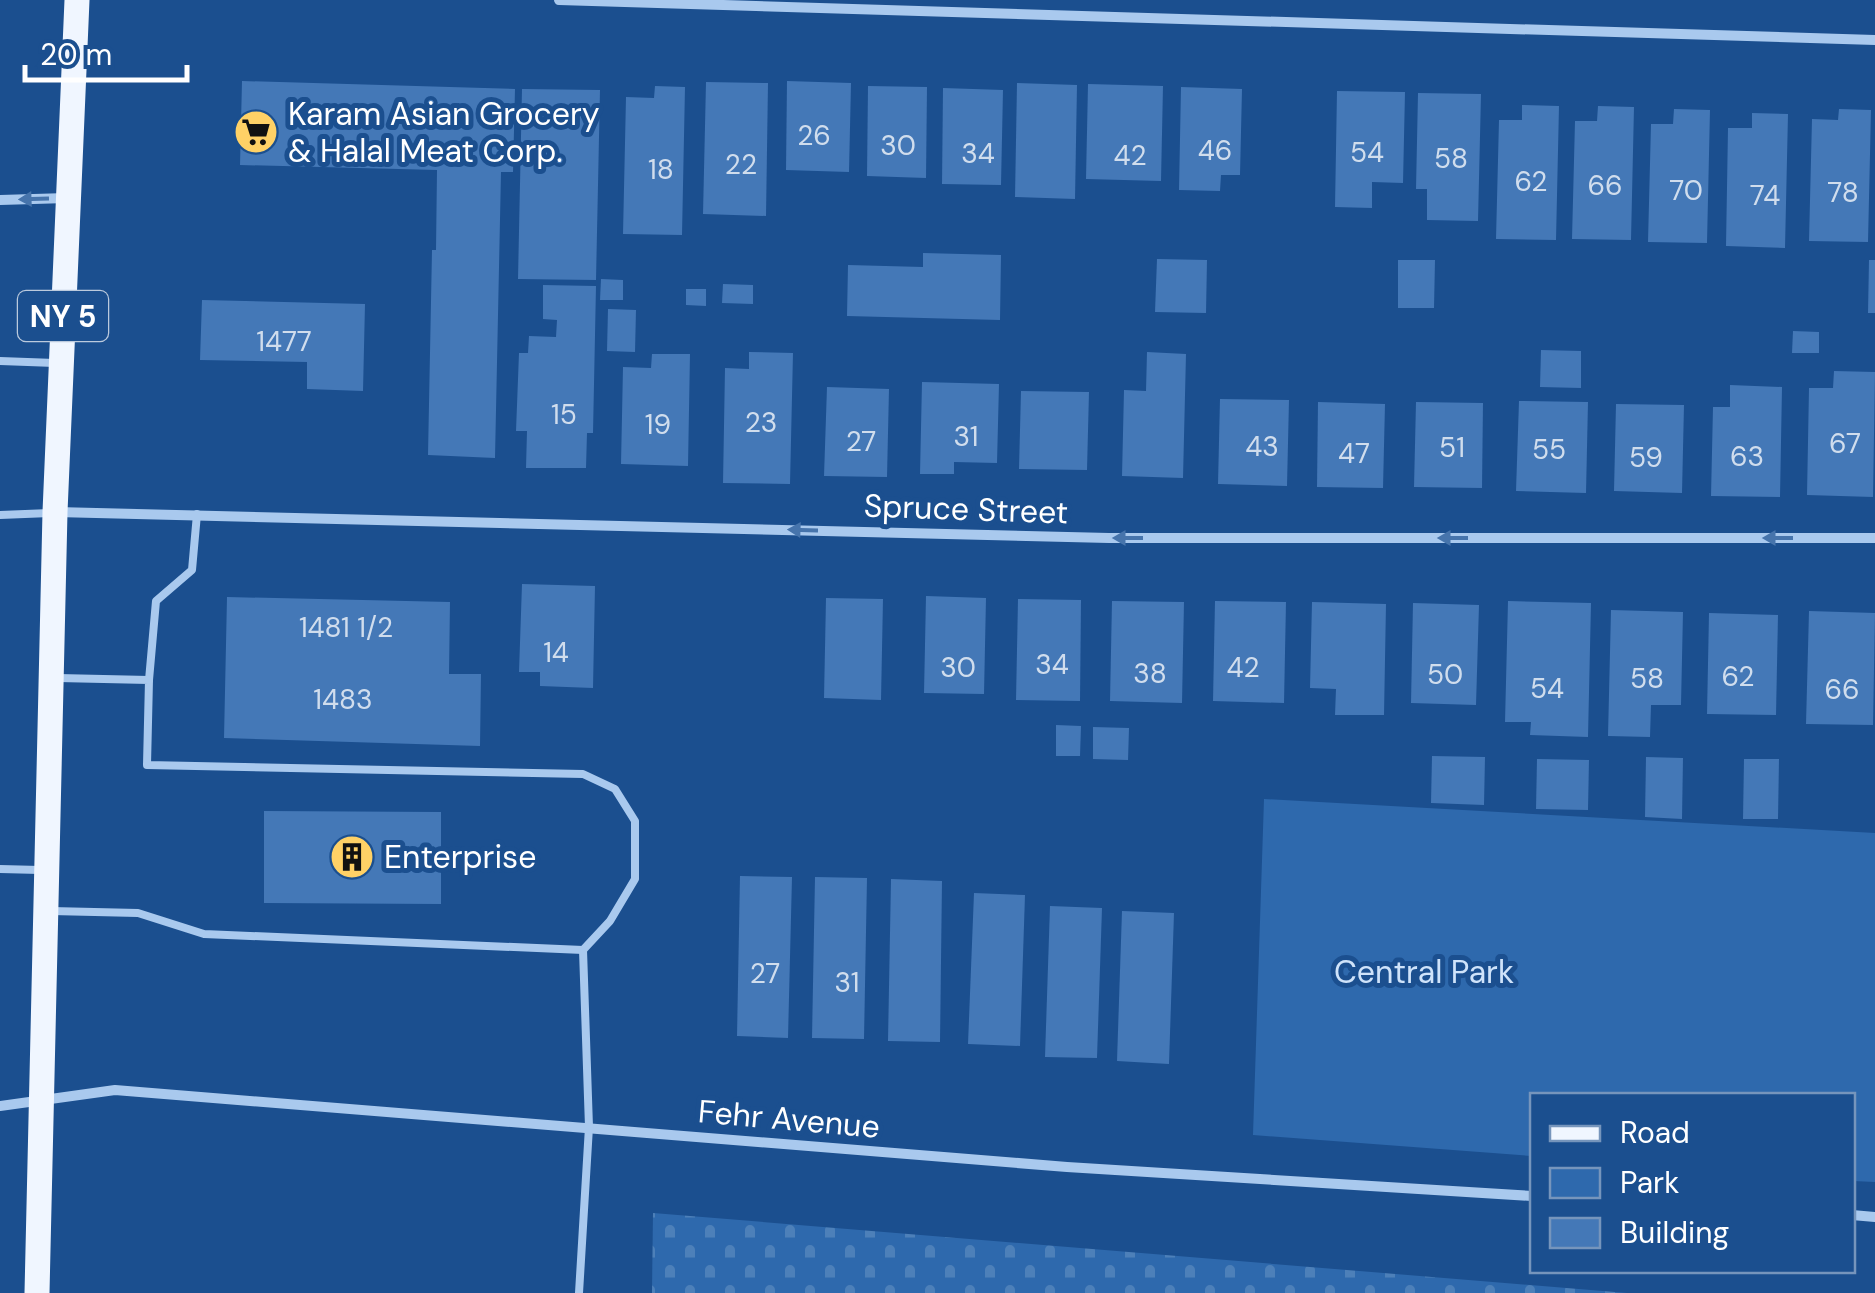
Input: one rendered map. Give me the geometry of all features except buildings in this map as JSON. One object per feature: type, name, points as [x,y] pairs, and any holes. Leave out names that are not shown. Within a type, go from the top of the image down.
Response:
[{"type":"main road","name":"NY 5","points":[[37,1293],[55,512],[77,0]]},
{"type":"street","points":[[559,0],[1875,40]]},
{"type":"street","points":[[0,200],[68,198]]},
{"type":"street","name":"Spruce Street","points":[[55,512],[1109,538],[1875,538]]},
{"type":"street","name":"Fehr Avenue","points":[[0,1106],[115,1090],[1068,1167],[1530,1196]]},
{"type":"lane","points":[[0,360],[61,363]]},
{"type":"lane","points":[[0,515],[55,512]]},
{"type":"lane","points":[[197,514],[192,570],[156,601],[149,680],[148,764],[584,774],[616,789],[635,822],[636,879],[610,921],[582,950],[589,1127],[579,1293]]},
{"type":"lane","points":[[51,678],[149,680]]},
{"type":"lane","points":[[0,869],[47,870]]},
{"type":"lane","points":[[46,911],[138,912],[204,934],[582,950]]},
{"type":"green space","name":"Central Park","points":[[1264,799],[1875,833],[1875,1182],[1855,1181],[1855,1093],[1530,1093],[1530,1156],[1253,1135]]},
{"type":"green space","points":[[653,1213],[1627,1293],[652,1293]]},
{"type":"place","name":"Karam Asian Grocery & Halal Meat Corp.","points":[[256,132]]},
{"type":"place","name":"Enterprise","points":[[352,857]]}]
